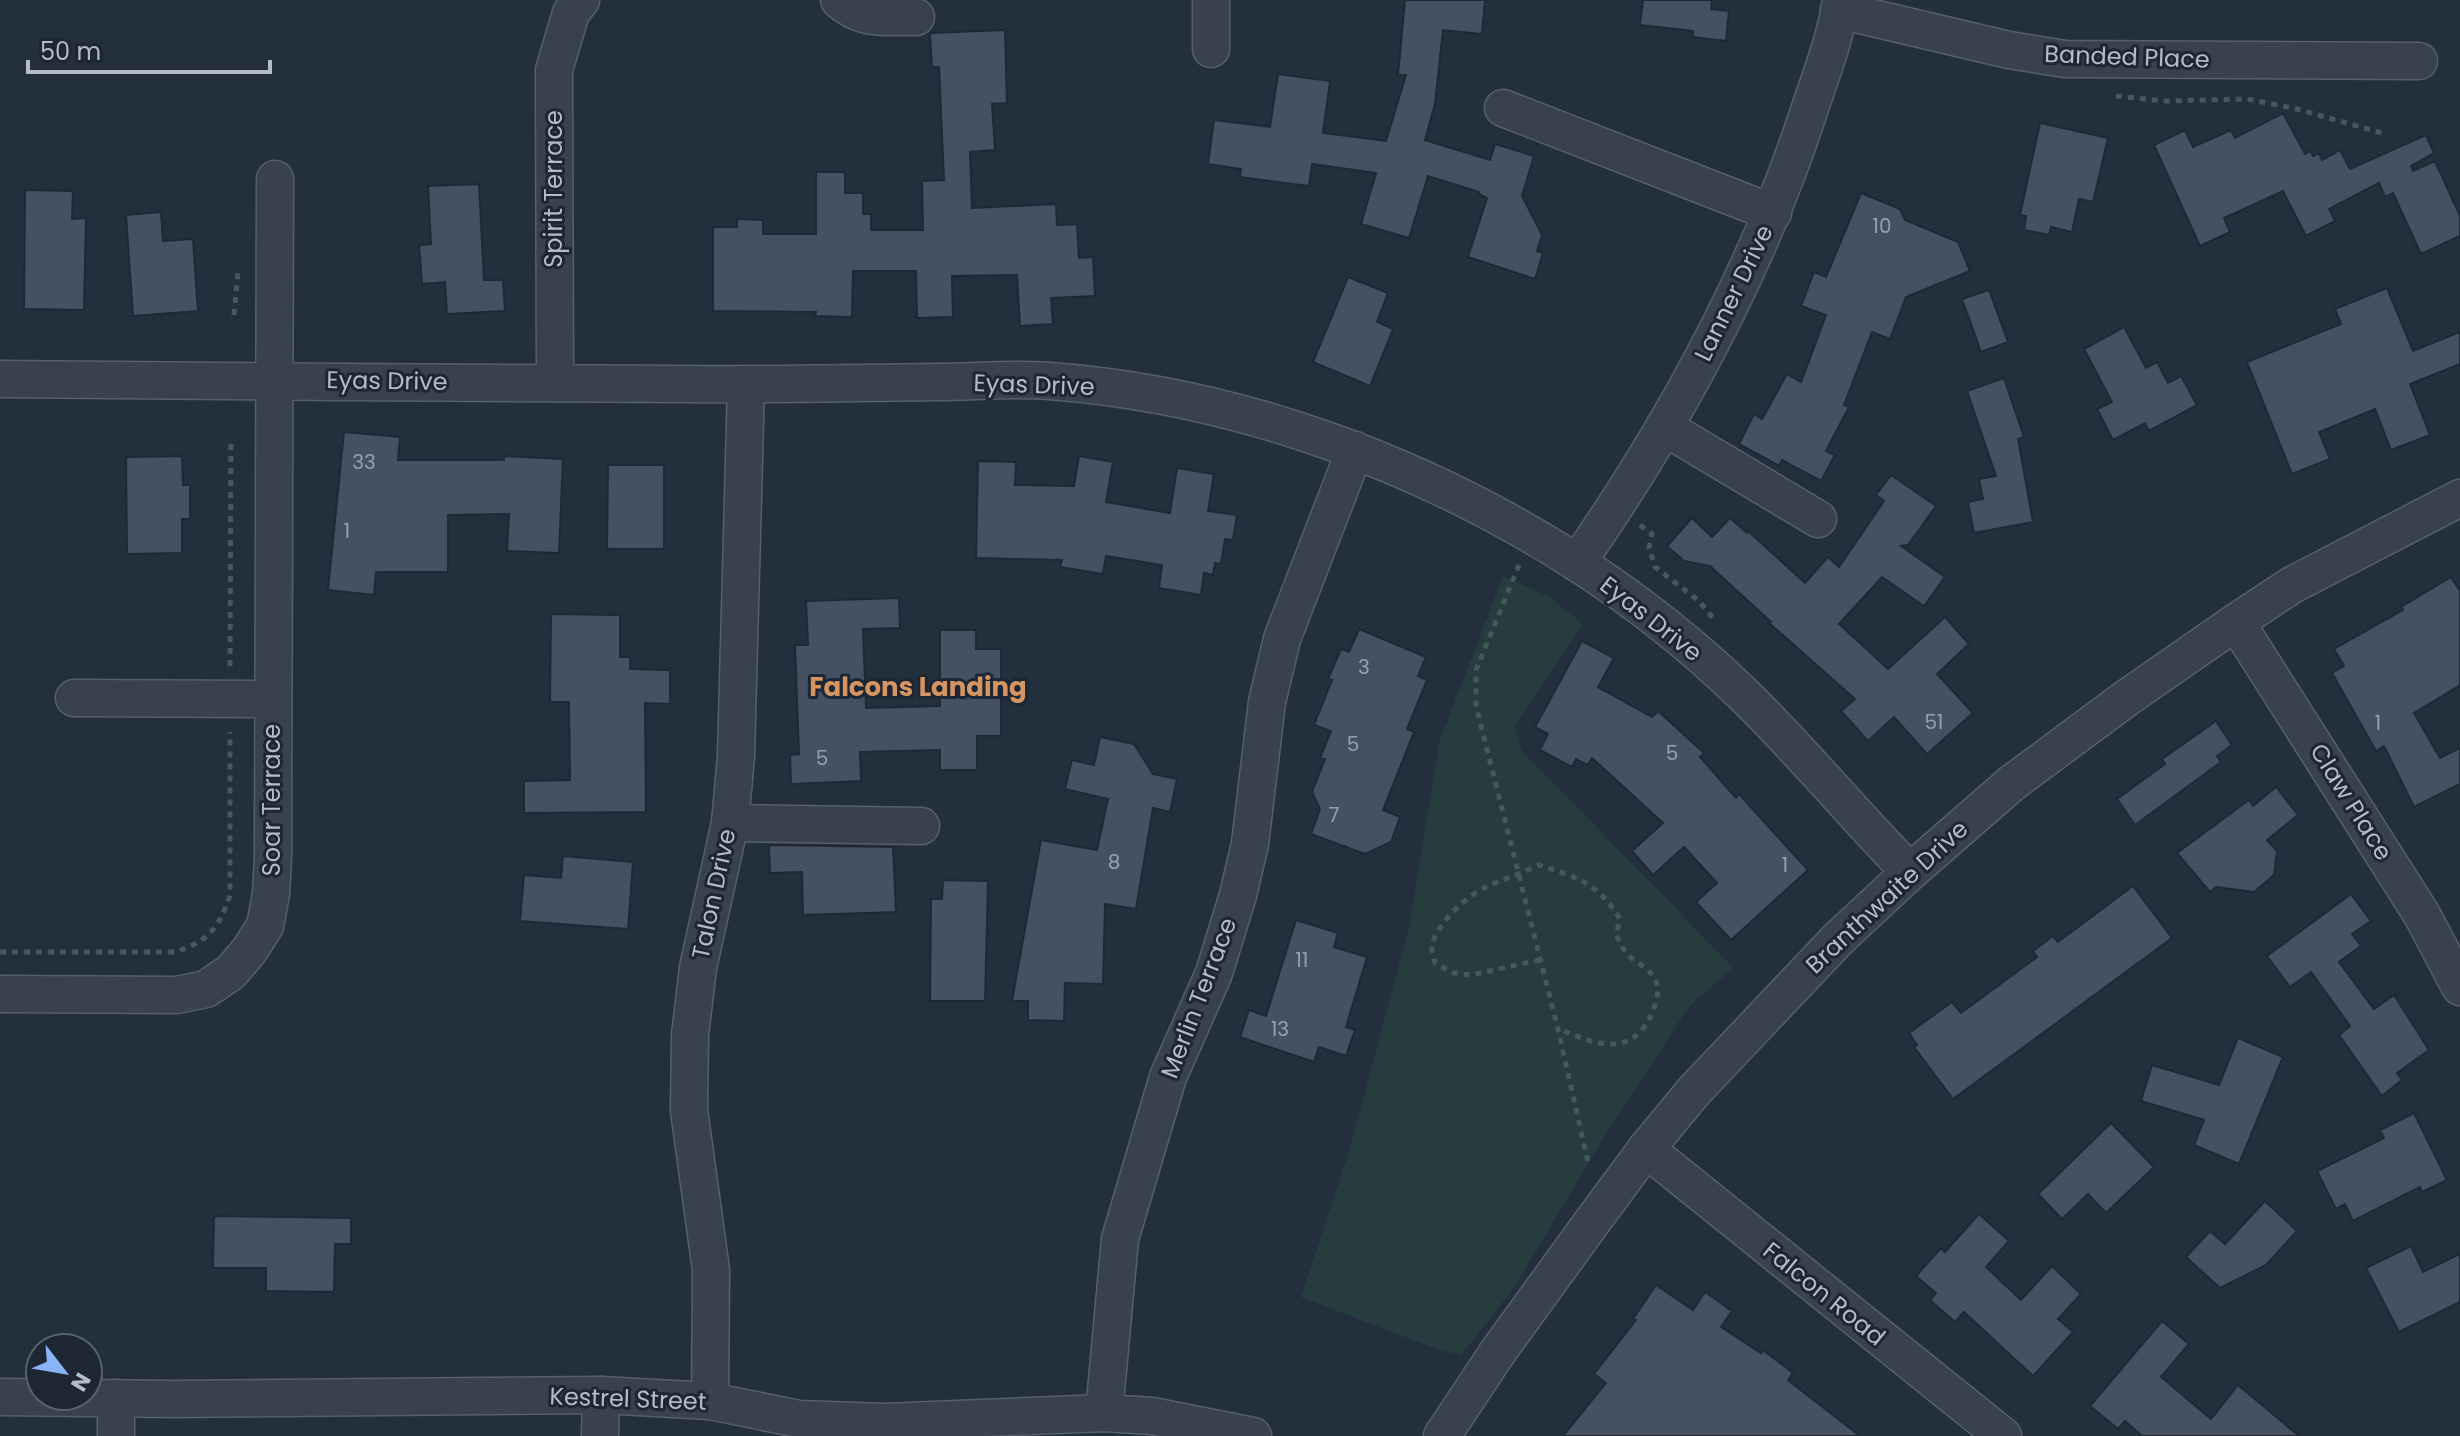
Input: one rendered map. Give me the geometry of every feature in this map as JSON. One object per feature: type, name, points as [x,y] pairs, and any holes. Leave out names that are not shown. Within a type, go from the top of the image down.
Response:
[{"type":"street","points":[[839,0],[853,12],[864,16],[916,17]]},
{"type":"street","points":[[1211,0],[1211,49]]},
{"type":"street","name":"Spirit Terrace","points":[[555,383],[554,70],[568,4]]},
{"type":"street","name":"Banded Place","points":[[1840,5],[2009,50],[2065,59],[2419,61]]},
{"type":"street","name":"Lanner Drive","points":[[1577,563],[1616,508],[1706,353],[1773,213],[1813,98],[1840,5]]},
{"type":"street","points":[[1503,108],[1773,213]]},
{"type":"street","name":"Soar Terrace","points":[[0,994],[177,995],[206,989],[231,972],[265,926],[271,894],[275,179]]},
{"type":"street","name":"Eyas Drive","points":[[0,379],[746,385],[1059,382],[1181,400],[1255,418],[1355,450],[1412,473],[1475,504],[1577,563],[1646,611],[1743,694],[1910,872]]},
{"type":"street","name":"Talon Drive","points":[[710,1401],[711,1270],[689,1110],[690,1035],[698,968],[730,823],[737,740],[746,385]]},
{"type":"street","points":[[1664,427],[1818,519]]},
{"type":"street","name":"Merlin Terrace","points":[[1104,1413],[1120,1239],[1168,1077],[1214,973],[1238,895],[1250,844],[1267,702],[1282,639],[1355,450]]},
{"type":"street","name":"Branthwaite Drive","points":[[1442,1436],[1497,1353],[1646,1149],[1694,1091],[1838,939],[1910,872],[2012,783],[2236,622],[2292,585],[2460,498]]},
{"type":"street","name":"Claw Place","points":[[2236,622],[2422,915],[2460,987]]},
{"type":"street","points":[[74,698],[272,699]]},
{"type":"street","points":[[730,823],[921,826]]},
{"type":"street","name":"Falcon Road","points":[[1646,1149],[2003,1436]]},
{"type":"street","points":[[600,1436],[601,1395]]},
{"type":"street","name":"Kestrel Street","points":[[0,1397],[601,1395],[710,1401],[799,1419],[980,1427],[1104,1413],[1152,1416],[1253,1436]]},
{"type":"street","points":[[116,1398],[116,1436]]},
{"type":"path","points":[[0,952],[175,952],[197,945],[212,932],[223,915],[230,895],[231,439]]},
{"type":"path","points":[[1515,577],[1476,670],[1476,706],[1558,1029],[1588,1162]]},
{"type":"path","points":[[1540,960],[1471,975],[1453,973],[1435,963],[1431,947],[1438,929],[1451,913],[1483,888],[1538,865],[1579,877],[1600,892],[1620,919],[1616,935],[1626,954],[1656,979],[1658,998],[1640,1032],[1622,1045],[1601,1044],[1558,1029]]},
{"type":"green space","points":[[1503,576],[1546,595],[1583,623],[1514,727],[1522,751],[1734,968],[1690,1005],[1604,1137],[1514,1288],[1461,1355],[1439,1350],[1301,1297],[1349,1151],[1409,928],[1439,743]]},
{"type":"building","points":[[1405,0],[1485,0],[1482,34],[1443,30],[1435,104],[1425,140],[1490,160],[1495,144],[1534,156],[1522,196],[1542,235],[1537,251],[1543,253],[1535,279],[1468,257],[1487,198],[1479,192],[1428,176],[1409,238],[1361,224],[1376,173],[1312,164],[1309,186],[1240,177],[1241,169],[1208,164],[1214,120],[1270,127],[1278,74],[1330,81],[1323,133],[1386,141],[1406,75],[1398,75]]},
{"type":"building","points":[[1643,0],[1712,0],[1711,9],[1729,11],[1726,41],[1693,37],[1693,31],[1640,25]]},
{"type":"building","points":[[1005,30],[1007,103],[992,104],[995,150],[970,152],[972,208],[1056,204],[1057,225],[1077,224],[1079,258],[1093,257],[1095,296],[1051,298],[1053,324],[1020,326],[1017,275],[952,276],[953,317],[917,318],[916,271],[853,271],[852,317],[815,316],[816,312],[713,311],[713,227],[737,227],[737,219],[763,220],[763,234],[816,234],[816,172],[845,172],[845,193],[863,193],[863,214],[871,214],[871,230],[923,230],[922,181],[944,180],[939,67],[932,67],[930,33]]},
{"type":"building","points":[[2283,113],[2305,154],[2311,151],[2313,156],[2319,153],[2322,160],[2340,150],[2350,169],[2426,135],[2434,153],[2411,166],[2413,171],[2435,161],[2460,216],[2460,236],[2421,254],[2393,193],[2385,197],[2379,183],[2329,209],[2335,221],[2306,236],[2283,191],[2224,218],[2230,232],[2200,246],[2154,145],[2185,130],[2193,147],[2231,130],[2235,138]]},
{"type":"building","points":[[2040,123],[2108,138],[2093,202],[2079,199],[2072,232],[2051,227],[2049,235],[2024,230],[2026,216],[2020,215]]},
{"type":"building","points":[[479,184],[484,280],[503,280],[505,311],[447,314],[445,282],[422,284],[419,245],[431,244],[428,186]]},
{"type":"building","points":[[25,190],[73,191],[72,219],[86,218],[84,310],[24,309]]},
{"type":"building","points":[[1861,193],[1900,209],[1905,220],[1958,242],[1970,271],[1906,297],[1890,339],[1872,332],[1844,405],[1849,407],[1826,451],[1835,455],[1821,481],[1782,460],[1779,466],[1739,444],[1754,414],[1762,419],[1787,374],[1801,382],[1826,315],[1801,306],[1814,272],[1826,277]]},
{"type":"building","points":[[161,212],[163,241],[193,239],[198,311],[133,316],[126,215]]},
{"type":"building","points":[[1348,277],[1388,293],[1377,322],[1393,329],[1370,386],[1313,362]]},
{"type":"building","points":[[2387,288],[2413,351],[2460,332],[2460,364],[2410,384],[2430,435],[2391,450],[2375,409],[2319,432],[2330,459],[2292,474],[2247,362],[2341,324],[2335,309]]},
{"type":"building","points":[[1989,290],[2008,342],[1981,352],[1962,299]]},
{"type":"building","points":[[2124,327],[2146,368],[2157,362],[2168,383],[2181,376],[2197,405],[2149,431],[2145,423],[2113,440],[2097,409],[2112,402],[2084,349]]},
{"type":"building","points":[[2004,378],[2024,437],[2018,439],[2033,522],[1974,533],[1968,502],[1983,499],[1979,479],[1996,476],[1967,391]]},
{"type":"building","points":[[344,432],[400,437],[398,460],[504,460],[504,456],[563,459],[559,553],[507,551],[509,514],[448,515],[448,572],[376,572],[374,595],[328,590]]},
{"type":"building","points":[[182,456],[183,485],[190,485],[190,519],[182,519],[182,553],[127,554],[126,457]]},
{"type":"building","points":[[1079,456],[1113,462],[1106,502],[1170,513],[1177,468],[1214,474],[1208,511],[1237,515],[1233,540],[1225,539],[1221,564],[1215,563],[1213,575],[1204,573],[1201,595],[1159,588],[1162,565],[1106,556],[1103,574],[1060,567],[1062,560],[976,558],[978,461],[1016,462],[1015,485],[1074,486]]},
{"type":"building","points":[[608,465],[664,465],[664,549],[607,549]]},
{"type":"building","points":[[1891,475],[1936,506],[1908,545],[1901,546],[1945,577],[1924,606],[1882,577],[1839,624],[1888,669],[1945,617],[1969,644],[1937,674],[1973,713],[1927,754],[1894,717],[1868,741],[1841,711],[1855,699],[1710,566],[1684,561],[1667,546],[1692,518],[1712,537],[1730,518],[1805,583],[1828,557],[1839,567],[1884,501],[1876,495]]},
{"type":"building","points":[[2451,577],[2460,591],[2460,685],[2414,713],[2440,758],[2460,748],[2460,784],[2414,807],[2384,746],[2376,751],[2332,673],[2344,666],[2334,649],[2403,610],[2401,607]]},
{"type":"building","points":[[899,598],[900,628],[863,629],[866,708],[940,706],[940,630],[976,630],[976,649],[1001,649],[1001,736],[977,736],[977,770],[940,770],[940,750],[860,752],[861,781],[791,784],[790,755],[799,754],[795,645],[808,645],[806,601]]},
{"type":"building","points":[[551,614],[620,615],[620,657],[630,657],[630,669],[670,670],[670,704],[645,703],[646,812],[524,813],[524,781],[570,780],[569,702],[550,702]]},
{"type":"building","points":[[1359,629],[1426,657],[1418,676],[1427,680],[1407,729],[1414,732],[1383,810],[1400,817],[1391,842],[1365,854],[1311,834],[1320,809],[1312,792],[1325,759],[1320,758],[1331,731],[1314,725],[1341,649],[1349,652]]},
{"type":"building","points":[[1582,641],[1614,658],[1598,687],[1652,717],[1658,711],[1704,753],[1700,757],[1736,798],[1739,794],[1808,870],[1731,940],[1696,902],[1717,883],[1684,847],[1653,875],[1632,851],[1663,823],[1592,758],[1588,765],[1576,759],[1572,767],[1540,750],[1548,734],[1535,727]]},
{"type":"building","points":[[2216,721],[2232,745],[2217,756],[2221,762],[2135,825],[2117,799],[2165,764],[2162,759]]},
{"type":"building","points":[[1100,737],[1134,744],[1153,774],[1177,779],[1170,812],[1153,808],[1136,909],[1105,904],[1103,984],[1065,983],[1064,1021],[1028,1020],[1028,1001],[1012,1001],[1041,840],[1097,850],[1108,799],[1065,789],[1072,760],[1094,765]]},
{"type":"building","points":[[2276,787],[2298,815],[2267,840],[2277,851],[2274,875],[2254,892],[2216,887],[2210,892],[2177,853],[2249,800],[2253,806]]},
{"type":"building","points":[[769,845],[893,847],[896,912],[803,915],[802,872],[770,873]]},
{"type":"building","points":[[563,856],[633,862],[628,929],[520,921],[524,875],[561,878]]},
{"type":"building","points":[[943,880],[988,881],[985,1001],[930,1001],[931,899],[942,899]]},
{"type":"building","points":[[2133,886],[2172,938],[1953,1099],[1914,1047],[1917,1045],[1909,1033],[1952,1002],[1961,1013],[2037,957],[2033,951],[2053,936],[2058,942]]},
{"type":"building","points":[[2351,894],[2371,921],[2352,934],[2361,946],[2339,962],[2374,1009],[2394,995],[2429,1050],[2397,1073],[2402,1080],[2382,1096],[2339,1035],[2350,1026],[2311,972],[2290,987],[2267,956]]},
{"type":"building","points":[[1296,920],[1338,933],[1334,947],[1367,957],[1346,1027],[1355,1030],[1346,1056],[1319,1047],[1314,1062],[1240,1037],[1249,1010],[1266,1016]]},
{"type":"building","points":[[2238,1038],[2283,1057],[2239,1164],[2194,1145],[2204,1120],[2141,1101],[2152,1065],[2219,1085]]},
{"type":"building","points":[[2414,1113],[2447,1180],[2422,1192],[2420,1187],[2353,1221],[2345,1204],[2336,1209],[2317,1171],[2384,1138],[2380,1130]]},
{"type":"building","points":[[2111,1123],[2154,1167],[2106,1213],[2088,1194],[2062,1219],[2038,1194]]},
{"type":"building","points":[[2265,1201],[2297,1231],[2266,1265],[2220,1288],[2186,1257],[2210,1231],[2225,1244]]},
{"type":"building","points":[[1979,1214],[2009,1241],[1986,1267],[2021,1300],[2052,1266],[2081,1294],[2058,1319],[2073,1332],[2033,1376],[1964,1312],[1955,1322],[1930,1300],[1936,1293],[1916,1276],[1941,1248],[1945,1252]]},
{"type":"building","points":[[214,1216],[351,1218],[351,1244],[335,1244],[334,1292],[266,1291],[266,1268],[213,1268]]},
{"type":"building","points":[[2411,1246],[2423,1272],[2460,1254],[2460,1302],[2399,1332],[2366,1268]]},
{"type":"building","points":[[1656,1285],[1693,1310],[1705,1292],[1732,1311],[1721,1327],[1761,1353],[1763,1350],[1793,1373],[1788,1380],[1860,1436],[1563,1436],[1606,1383],[1594,1374],[1636,1320],[1633,1319]]},
{"type":"building","points":[[2162,1321],[2189,1344],[2161,1377],[2211,1419],[2238,1385],[2299,1436],[2142,1436],[2125,1421],[2118,1429],[2090,1406]]},
{"type":"district","name":"Falcons Landing","points":[[918,687]]}]
